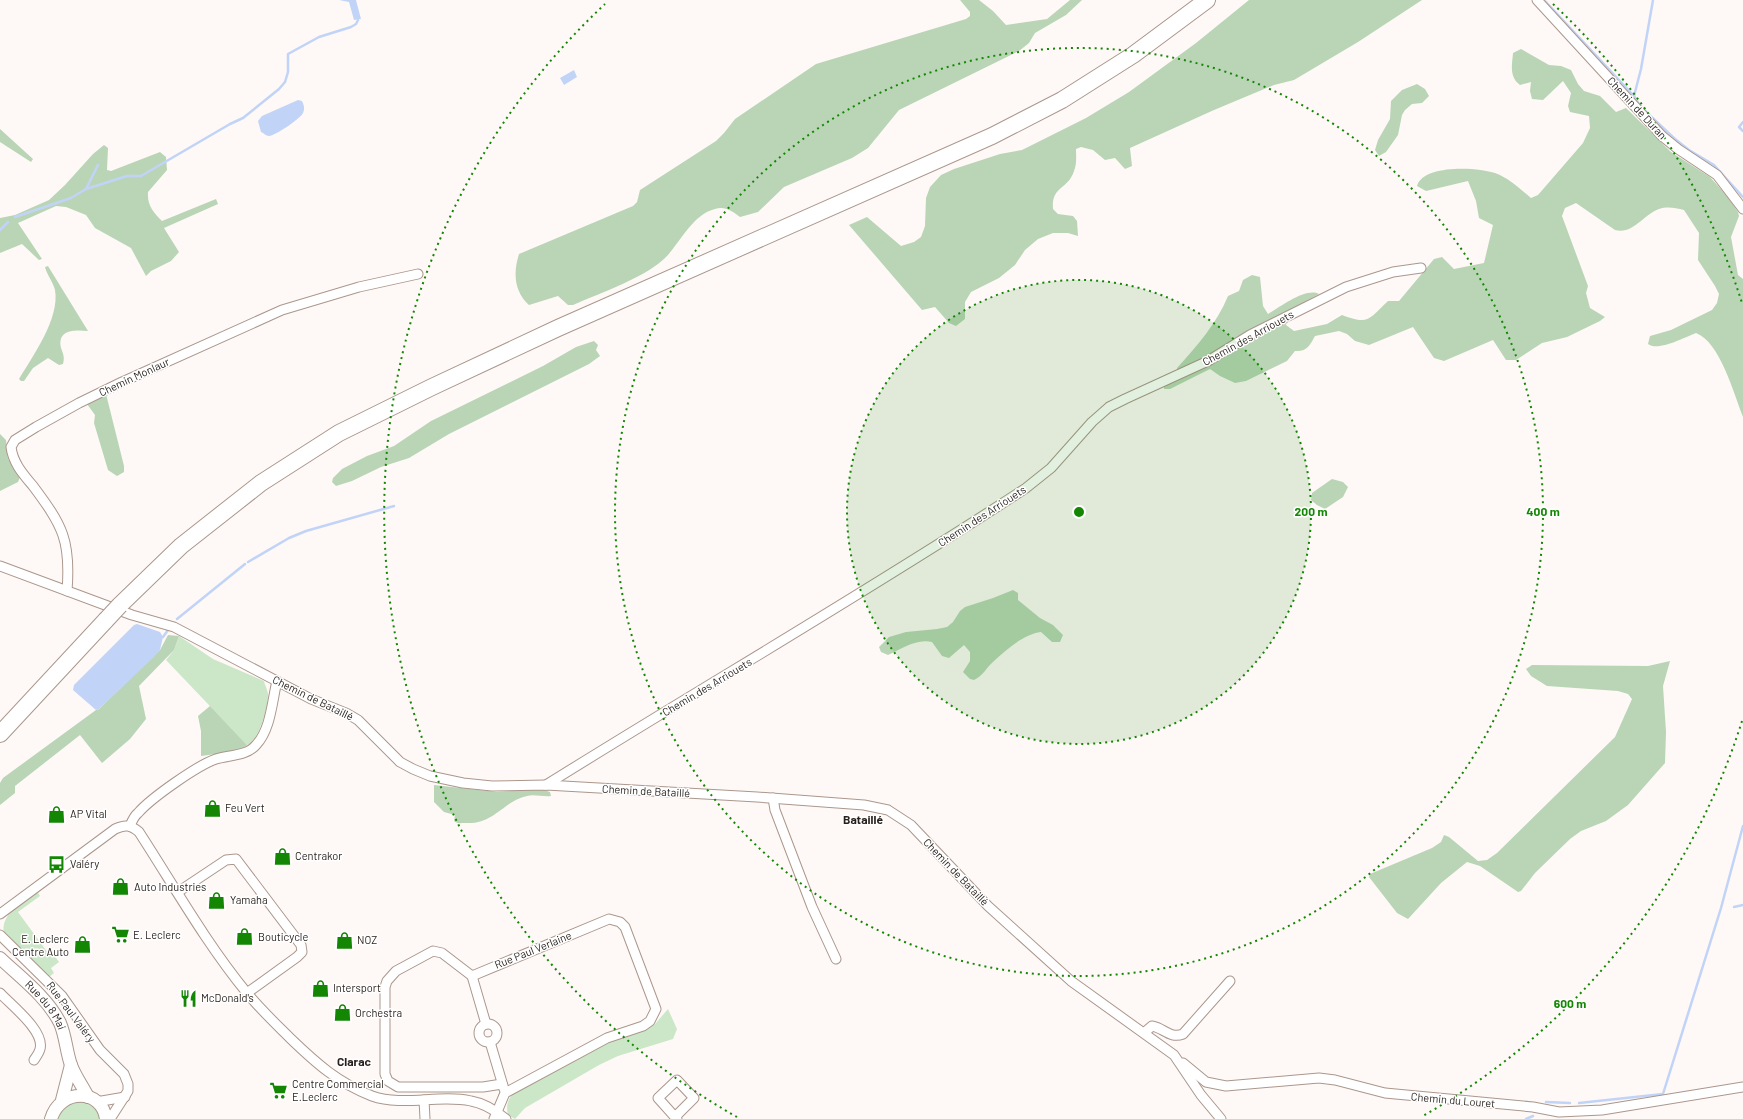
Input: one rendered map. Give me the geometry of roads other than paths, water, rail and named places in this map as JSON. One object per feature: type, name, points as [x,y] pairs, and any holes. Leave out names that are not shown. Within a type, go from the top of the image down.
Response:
[{"type":"highway","points":[[0,734],[120,605],[181,546],[261,484],[339,433],[432,387],[558,328],[992,136],[1062,100],[1133,55],[1207,0]]},
{"type":"street","name":"Chemin de Duran","points":[[1537,0],[1662,136],[1678,149],[1717,175],[1743,208]]},
{"type":"street","name":"Chemin des Arriouets","points":[[546,785],[626,735],[844,604],[1026,488],[1051,468],[1092,422],[1114,404],[1208,361],[1250,335],[1346,287],[1393,272],[1421,268]]},
{"type":"street","name":"Chemin Monlaur","points":[[67,591],[68,569],[65,537],[51,510],[15,463],[11,446],[15,440],[54,416],[116,385],[282,310],[352,289],[418,274]]},
{"type":"street","name":"Chemin de Bataillé","points":[[0,566],[132,615],[174,627],[278,682],[358,720],[400,762],[430,776],[463,783],[492,786],[546,785],[773,798],[878,807],[900,816],[911,825],[988,906],[1071,981],[1174,1055],[1201,1095],[1221,1119]]},
{"type":"street","points":[[130,826],[136,814],[150,801],[202,766],[215,760],[251,750],[256,745],[266,728],[278,682]]},
{"type":"street","points":[[773,798],[775,810],[812,907],[836,959]]},
{"type":"street","points":[[0,914],[115,829],[122,826],[130,826],[139,832],[205,934],[247,993],[300,1048],[336,1079],[354,1089],[374,1097],[392,1100],[471,1101],[496,1116],[506,1119]]},
{"type":"street","points":[[178,892],[226,860],[236,859],[301,945],[302,952],[297,957],[247,993]]},
{"type":"street","name":"Rue Paul Verlaine","points":[[472,976],[610,919],[615,920],[625,927],[656,1009],[650,1021],[643,1026],[607,1038],[505,1093]]},
{"type":"street","name":"Rue Paul Valéry","points":[[0,935],[62,996],[100,1050],[124,1074],[128,1084],[125,1097]]},
{"type":"street","points":[[496,1116],[505,1093],[490,1042],[484,1042],[479,1036],[480,1027],[486,1024],[472,976],[442,953],[433,951],[392,974],[385,987],[385,1074],[388,1081],[398,1087],[483,1087],[502,1084]]},
{"type":"street","name":"Rue du 8 Mai","points":[[0,958],[38,994],[52,1011],[60,1024],[67,1042],[71,1065],[92,1099],[102,1108],[106,1119]]},
{"type":"street","points":[[1144,1032],[1152,1026],[1157,1027],[1170,1035],[1177,1036],[1183,1034],[1230,981]]},
{"type":"street","points":[[0,994],[34,1029],[39,1040],[40,1048],[34,1060]]},
{"type":"street","name":"Chemin du Louret","points":[[1174,1055],[1206,1082],[1215,1085],[1226,1086],[1319,1078],[1334,1080],[1385,1093],[1559,1112],[1602,1110],[1743,1087]]},
{"type":"street","name":"Rue du 8 Mai","points":[[51,1119],[53,1112],[62,1100],[71,1065]]},
{"type":"street","points":[[62,1100],[75,1096],[92,1099],[125,1097]]},
{"type":"street","points":[[110,1119],[125,1097]]},
{"type":"street","points":[[424,1100],[425,1119]]},
{"type":"water","points":[[339,0],[356,0],[361,19],[354,20],[349,2]]},
{"type":"water","points":[[574,70],[577,77],[564,85],[560,78]]},
{"type":"water","points":[[298,100],[302,101],[304,108],[303,113],[298,119],[272,135],[268,136],[261,132],[258,121],[262,116]]},
{"type":"water","points":[[137,624],[160,632],[163,637],[160,650],[99,709],[96,710],[73,690],[74,685],[134,625]]},
{"type":"waterway","points":[[1544,0],[1634,96],[1640,106]]},
{"type":"waterway","points":[[1634,96],[1641,69],[1653,0]]},
{"type":"waterway","points":[[15,217],[71,198],[86,189],[127,176],[141,176],[230,124],[243,118],[279,89],[285,82],[288,72],[288,54],[319,37],[351,27],[356,24],[358,20]]},
{"type":"waterway","points":[[1644,110],[1675,139],[1689,150],[1714,165],[1743,197]]},
{"type":"waterway","points":[[1743,122],[1739,127],[1743,131]]},
{"type":"waterway","points":[[86,189],[98,165]]},
{"type":"waterway","points":[[0,230],[8,222]]},
{"type":"waterway","points":[[248,562],[289,538],[306,531],[394,506]]},
{"type":"waterway","points":[[177,619],[245,564]]},
{"type":"waterway","points":[[163,637],[168,630]]},
{"type":"waterway","points":[[1579,1103],[1663,1094],[1721,908],[1743,826]]},
{"type":"waterway","points":[[1734,907],[1743,905]]},
{"type":"waterway","points":[[1546,1102],[1570,1103]]},
{"type":"waterway","points":[[1526,1119],[1533,1116]]},
{"type":"place","name":"Feu Vert","points":[[212,808]]},
{"type":"place","name":"AP Vital","points":[[57,814]]},
{"type":"place","name":"Centrakor","points":[[282,856]]},
{"type":"place","name":"Valéry","points":[[57,864]]},
{"type":"place","name":"Auto Industries","points":[[121,887]]},
{"type":"place","name":"Yamaha","points":[[217,900]]},
{"type":"place","name":"E. Leclerc","points":[[120,935]]},
{"type":"place","name":"Bouticycle","points":[[245,937]]},
{"type":"place","name":"NOZ","points":[[344,940]]},
{"type":"place","name":"E. Leclerc Centre Auto","points":[[82,945]]},
{"type":"place","name":"Intersport","points":[[320,988]]},
{"type":"place","name":"McDonald's","points":[[188,998]]},
{"type":"place","name":"Orchestra","points":[[342,1013]]},
{"type":"place","name":"Centre Commercial E.Leclerc","points":[[279,1090]]},
{"type":"district","name":"Bataillé","points":[[863,820]]},
{"type":"district","name":"Clarac","points":[[354,1062]]}]
